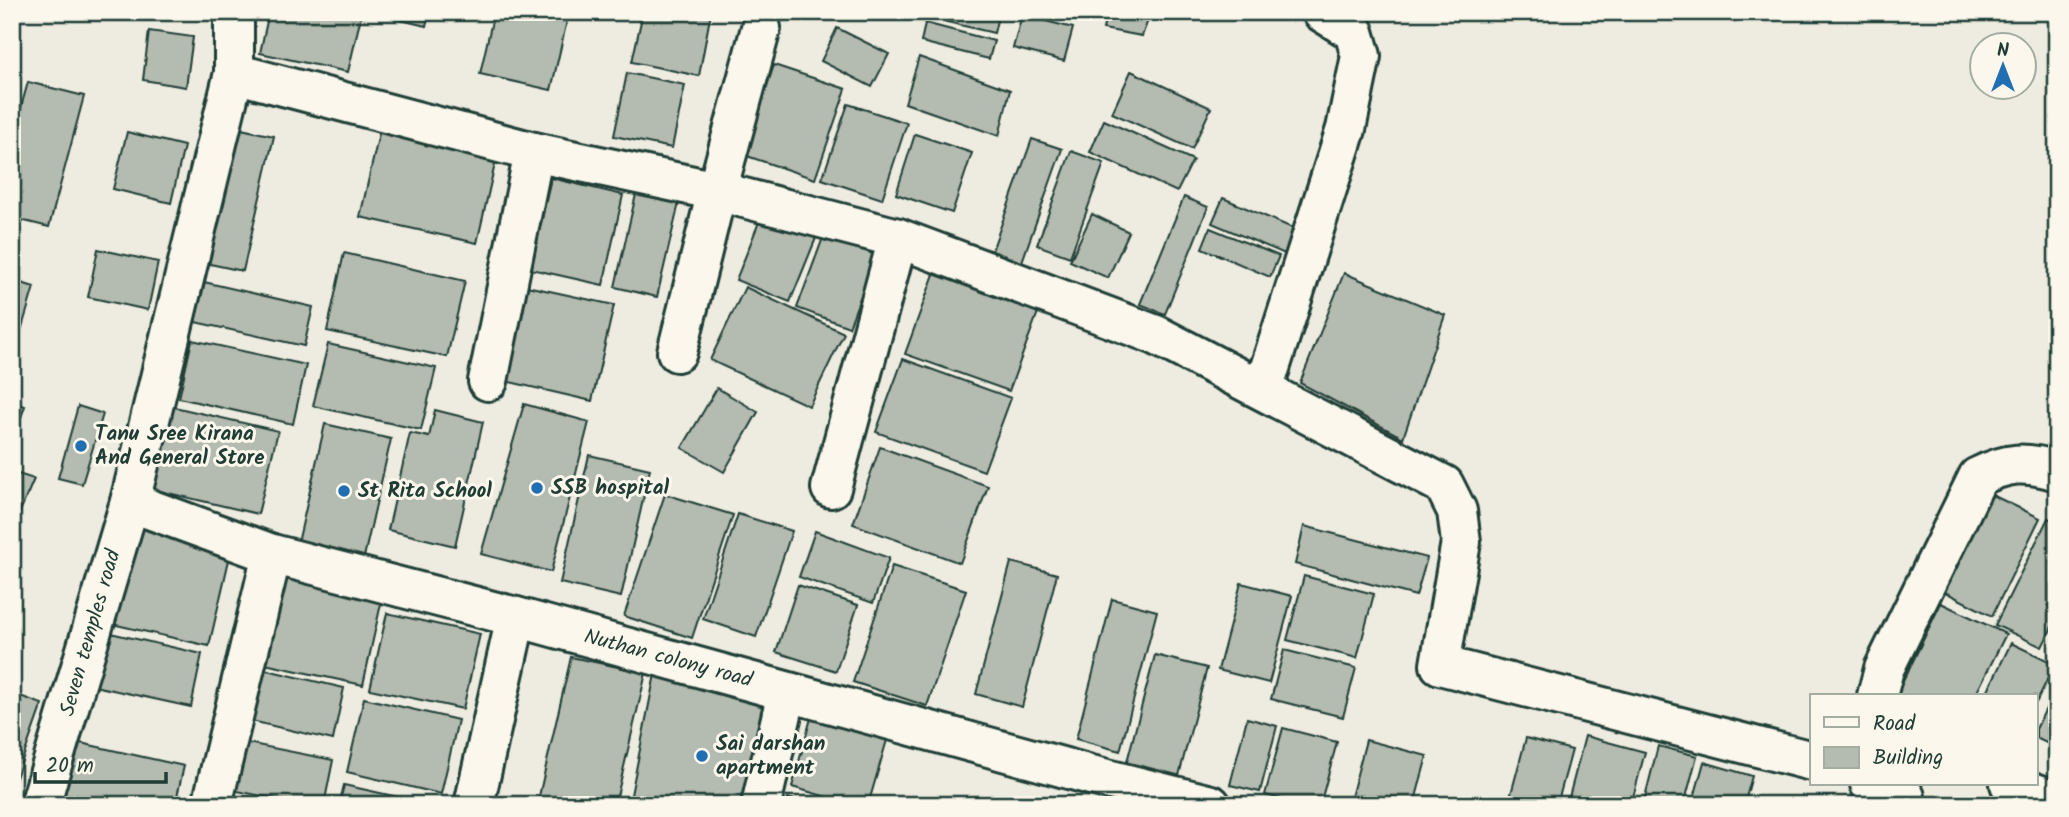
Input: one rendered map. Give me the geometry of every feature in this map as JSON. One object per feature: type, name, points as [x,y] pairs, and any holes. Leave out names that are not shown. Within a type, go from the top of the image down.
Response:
[{"type":"street","name":"Seven temples road","points":[[40,805],[130,502],[234,73],[234,12]]},
{"type":"street","points":[[1263,390],[1346,129],[1361,56],[1354,32],[1322,12]]},
{"type":"street","points":[[677,352],[761,28]]},
{"type":"street","points":[[234,73],[534,152],[717,191],[898,237],[1156,335],[1444,485],[1457,511],[1461,542],[1440,665],[1810,760]]},
{"type":"street","points":[[488,381],[534,152]]},
{"type":"street","points":[[831,488],[898,237]]},
{"type":"street","points":[[1878,694],[1884,669],[1978,477],[2002,465],[2040,466],[2057,471]]},
{"type":"street","name":"Nuthan colony road","points":[[130,502],[272,554],[516,617],[787,692],[1082,790],[1211,805]]},
{"type":"street","points":[[212,805],[272,554]]},
{"type":"street","points":[[474,805],[516,617]]},
{"type":"street","points":[[761,805],[787,692]]},
{"type":"street","points":[[1875,786],[1905,797]]},
{"type":"street","points":[[2016,786],[2057,801]]},
{"type":"building","points":[[269,12],[362,12],[348,72],[260,53]]},
{"type":"building","points":[[367,12],[429,12],[426,26]]},
{"type":"building","points":[[494,12],[569,12],[551,90],[480,74]]},
{"type":"building","points":[[643,12],[711,12],[699,76],[632,62]]},
{"type":"building","points":[[809,12],[843,12],[842,19]]},
{"type":"building","points":[[931,12],[999,12],[994,33],[930,18]]},
{"type":"building","points":[[1107,12],[1151,12],[1142,36],[1103,29]]},
{"type":"building","points":[[1022,15],[1073,28],[1064,61],[1013,48]]},
{"type":"building","points":[[925,23],[994,41],[989,59],[921,42]]},
{"type":"building","points":[[837,28],[889,54],[872,87],[821,61]]},
{"type":"building","points":[[149,31],[193,37],[186,87],[143,80]]},
{"type":"building","points":[[919,57],[1010,90],[999,136],[905,103]]},
{"type":"building","points":[[774,65],[846,89],[815,179],[744,155]]},
{"type":"building","points":[[1131,71],[1211,108],[1192,149],[1112,113]]},
{"type":"building","points":[[627,73],[685,85],[672,148],[614,136]]},
{"type":"building","points":[[28,82],[84,96],[49,227],[12,218],[12,140]]},
{"type":"building","points":[[848,104],[907,123],[882,199],[822,179]]},
{"type":"building","points":[[1104,120],[1193,160],[1177,192],[1090,152]]},
{"type":"building","points":[[227,126],[274,136],[243,271],[196,261]]},
{"type":"building","points":[[380,129],[497,155],[477,243],[360,217]]},
{"type":"building","points":[[127,132],[184,146],[171,203],[113,189]]},
{"type":"building","points":[[915,134],[972,153],[952,213],[896,194]]},
{"type":"building","points":[[1032,139],[1062,149],[1018,273],[988,262]]},
{"type":"building","points":[[1071,151],[1104,163],[1070,257],[1037,245]]},
{"type":"building","points":[[551,178],[623,195],[603,285],[531,269]]},
{"type":"building","points":[[639,181],[682,190],[657,297],[615,287]]},
{"type":"building","points":[[1184,197],[1208,207],[1165,314],[1140,304]]},
{"type":"building","points":[[1223,198],[1297,230],[1285,254],[1212,223]]},
{"type":"building","points":[[1092,214],[1129,232],[1108,278],[1070,261]]},
{"type":"building","points":[[761,217],[816,238],[790,302],[736,280]]},
{"type":"building","points":[[1210,228],[1279,256],[1270,277],[1202,248]]},
{"type":"building","points":[[824,235],[876,255],[849,327],[797,308]]},
{"type":"building","points":[[98,249],[158,262],[148,310],[88,297]]},
{"type":"building","points":[[344,253],[465,281],[447,357],[327,331]]},
{"type":"building","points":[[1344,273],[1445,315],[1403,438],[1300,383]]},
{"type":"building","points":[[934,274],[1038,312],[1009,391],[905,354]]},
{"type":"building","points":[[12,280],[34,287],[12,361]]},
{"type":"building","points":[[204,282],[313,307],[304,346],[195,322]]},
{"type":"building","points":[[522,285],[614,305],[592,401],[501,380]]},
{"type":"building","points":[[745,287],[844,333],[809,406],[710,360]]},
{"type":"building","points":[[192,340],[306,365],[293,424],[179,398]]},
{"type":"building","points":[[328,344],[436,368],[421,430],[313,406]]},
{"type":"building","points":[[903,359],[1011,398],[984,471],[876,432]]},
{"type":"building","points":[[717,388],[758,412],[724,472],[682,448]]},
{"type":"building","points":[[12,403],[25,406],[12,443]]},
{"type":"building","name":"SSB hospital","points":[[524,404],[589,422],[551,572],[481,554]]},
{"type":"building","name":"Tanu Sree Kirana And General Store","points":[[78,406],[103,414],[82,484],[58,478]]},
{"type":"building","points":[[170,406],[278,431],[258,514],[151,489]]},
{"type":"building","points":[[435,410],[483,422],[455,546],[388,530],[410,433],[429,437]]},
{"type":"building","name":"St Rita School","points":[[325,424],[391,439],[364,557],[298,543]]},
{"type":"building","points":[[880,447],[988,486],[960,563],[853,524]]},
{"type":"building","points":[[589,455],[650,469],[621,597],[560,583]]},
{"type":"building","points":[[12,472],[34,479],[12,530]]},
{"type":"building","points":[[665,494],[733,515],[692,638],[624,616]]},
{"type":"building","points":[[1990,494],[2040,518],[1992,616],[1943,591]]},
{"type":"building","points":[[738,514],[792,531],[756,637],[703,619]]},
{"type":"building","points":[[2048,518],[2057,522],[2057,617],[2042,647],[1995,625]]},
{"type":"building","points":[[135,525],[232,547],[209,646],[112,624]]},
{"type":"building","points":[[1304,526],[1427,558],[1416,596],[1295,564]]},
{"type":"building","points":[[815,531],[889,558],[873,603],[799,577]]},
{"type":"building","points":[[1011,562],[1057,574],[1022,707],[976,694]]},
{"type":"building","points":[[892,566],[966,590],[927,706],[853,682]]},
{"type":"building","points":[[1304,576],[1374,594],[1357,658],[1287,640]]},
{"type":"building","points":[[281,577],[382,599],[363,685],[260,663]]},
{"type":"building","points":[[1241,583],[1292,596],[1269,683],[1218,670]]},
{"type":"building","points":[[798,585],[858,605],[836,671],[776,652]]},
{"type":"building","points":[[1112,599],[1157,611],[1120,751],[1076,739]]},
{"type":"building","points":[[1941,603],[2006,634],[1976,694],[1897,694]]},
{"type":"building","points":[[387,613],[480,634],[463,709],[370,689]]},
{"type":"building","points":[[106,632],[202,654],[191,707],[94,686]]},
{"type":"building","points":[[2011,643],[2055,664],[2038,699],[2038,694],[1986,694]]},
{"type":"building","points":[[1284,650],[1356,668],[1343,717],[1271,699]]},
{"type":"building","points":[[1155,655],[1207,668],[1176,787],[1124,773]]},
{"type":"building","points":[[571,657],[646,673],[615,805],[537,805]]},
{"type":"building","points":[[258,668],[344,688],[333,740],[247,720]]},
{"type":"building","name":"Sai darshan apartment","points":[[655,674],[777,707],[753,805],[629,805]]},
{"type":"building","points":[[2057,686],[2057,748],[2038,739],[2038,725]]},
{"type":"building","points":[[12,693],[42,704],[12,789]]},
{"type":"building","points":[[364,698],[458,720],[441,794],[347,772]]},
{"type":"building","points":[[811,718],[887,740],[868,805],[855,805],[792,787]]},
{"type":"building","points":[[1247,718],[1277,726],[1260,792],[1230,785]]},
{"type":"building","points":[[1283,728],[1337,742],[1320,805],[1305,805],[1265,795]]},
{"type":"building","points":[[1585,736],[1645,752],[1631,805],[1567,805]]},
{"type":"building","points":[[1526,738],[1572,750],[1557,805],[1508,805]]},
{"type":"building","points":[[232,740],[333,760],[324,805],[306,805],[223,788]]},
{"type":"building","points":[[1366,740],[1427,756],[1414,805],[1349,805]]},
{"type":"building","points":[[76,742],[184,766],[175,805],[90,805],[64,799]]},
{"type":"building","points":[[1658,746],[1697,756],[1684,805],[1643,805]]},
{"type":"building","points":[[1704,762],[1752,776],[1744,805],[1692,805]]},
{"type":"building","points":[[344,785],[434,805],[339,805]]},
{"type":"building","points":[[788,798],[812,805],[786,805]]},
{"type":"place","name":"Tanu Sree Kirana And General Store","points":[[81,446]]},
{"type":"place","name":"SSB hospital","points":[[537,488]]},
{"type":"place","name":"St Rita School","points":[[344,491]]},
{"type":"place","name":"Sai darshan apartment","points":[[702,756]]}]
